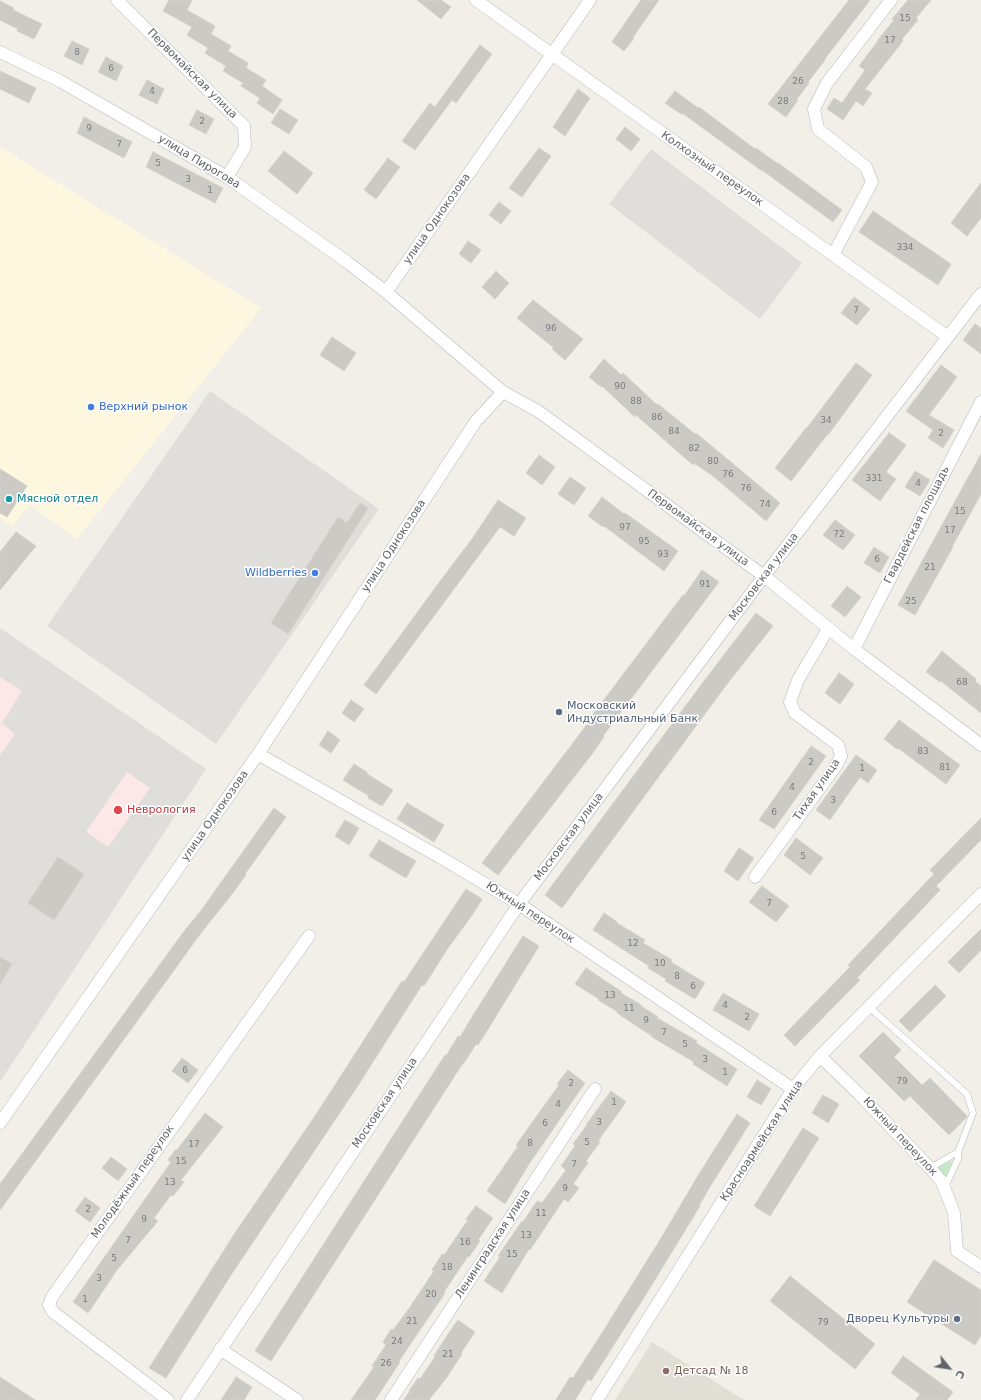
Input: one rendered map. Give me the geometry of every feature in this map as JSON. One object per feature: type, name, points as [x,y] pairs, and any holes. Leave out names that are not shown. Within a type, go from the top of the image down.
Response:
[{"type":"street","name":"Первомайская улица","points":[[117,0],[244,126],[245,147],[227,177]]},
{"type":"street","name":"Колхозный переулок","points":[[476,0],[948,337]]},
{"type":"street","name":"улица Однокозова","points":[[386,292],[590,0]]},
{"type":"street","points":[[833,255],[872,182],[866,167],[818,129],[814,109],[827,83],[891,0]]},
{"type":"street","name":"улица Пирогова","points":[[0,52],[60,81],[227,177],[347,262],[386,292]]},
{"type":"street","points":[[386,292],[503,392]]},
{"type":"street","name":"Московская улица","points":[[187,1400],[519,904],[764,576],[948,337],[979,302]]},
{"type":"street","name":"Первомайская улица","points":[[503,392],[538,411],[764,576],[828,629],[981,746]]},
{"type":"street","name":"улица Однокозова","points":[[0,1123],[258,754],[476,421],[503,392]]},
{"type":"street","name":"Гвардейская площадь","points":[[854,649],[981,402]]},
{"type":"street","name":"Тихая улица","points":[[755,877],[842,756],[838,745],[794,713],[790,702],[798,680],[828,629]]},
{"type":"street","name":"Южный переулок","points":[[258,754],[438,856],[519,904],[793,1089]]},
{"type":"street","name":"Красноармейская улица","points":[[597,1400],[793,1089],[820,1056],[981,894]]},
{"type":"street","name":"Молодёжный переулок","points":[[168,1400],[53,1312],[49,1305],[52,1297],[309,936]]},
{"type":"street","name":"Южный переулок","points":[[820,1056],[858,1093],[942,1182],[954,1213],[957,1251],[981,1267]]},
{"type":"street","name":"Ленинградская улица","points":[[391,1400],[595,1089]]},
{"type":"street","points":[[220,1349],[297,1400]]},
{"type":"lane","points":[[868,1007],[967,1094],[973,1113],[958,1152],[958,1159],[944,1188]]},
{"type":"lane","points":[[930,1168],[958,1152]]},
{"type":"shaded area","name":"Верхний рынок","points":[[0,147],[261,308],[77,539],[30,505],[12,526],[0,518]]},
{"type":"shaded area","points":[[651,149],[802,263],[760,319],[609,204]]},
{"type":"shaded area","points":[[210,391],[379,509],[216,744],[47,626]]},
{"type":"shaded area","points":[[0,628],[206,769],[0,1082]]},
{"type":"shaded area","points":[[0,677],[22,691],[2,723],[15,734],[0,755]]},
{"type":"shaded area","name":"Неврология","points":[[127,772],[150,788],[108,847],[86,832]]},
{"type":"shaded area","name":"Детсад № 18","points":[[652,1342],[744,1400],[615,1400]]},
{"type":"green space","points":[[953,1160],[945,1179],[937,1168]]},
{"type":"building","points":[[169,0],[192,0],[187,10],[215,26],[211,34],[231,46],[228,51],[248,63],[246,68],[266,80],[262,86],[282,100],[273,114],[257,103],[260,98],[241,86],[243,83],[223,71],[226,66],[205,53],[208,48],[187,35],[192,27],[163,11]]},
{"type":"building","points":[[417,0],[441,0],[451,7],[441,19]]},
{"type":"building","points":[[641,0],[659,0],[624,51],[612,42]]},
{"type":"building","points":[[849,0],[870,0],[808,82],[809,83],[786,117],[768,104]]},
{"type":"building","points":[[908,0],[931,0],[916,18],[918,20],[902,39],[903,41],[865,89],[872,93],[863,106],[856,101],[843,120],[827,109],[834,98],[842,103],[865,70],[859,66],[894,20],[892,19]]},
{"type":"building","points":[[0,1],[14,8],[13,10],[42,24],[34,39],[17,31],[18,29],[0,20]]},
{"type":"building","points":[[72,41],[89,49],[82,65],[64,56]]},
{"type":"building","points":[[480,45],[492,54],[456,103],[452,100],[415,150],[402,141],[430,103],[435,107]]},
{"type":"building","points":[[106,57],[123,66],[116,81],[98,72]]},
{"type":"building","points":[[0,71],[36,88],[29,103],[0,89]]},
{"type":"building","points":[[147,80],[164,89],[157,104],[139,95]]},
{"type":"building","points":[[578,89],[590,98],[565,136],[553,127]]},
{"type":"building","points":[[675,91],[842,210],[833,222],[682,113],[681,114],[665,103]]},
{"type":"building","points":[[280,109],[298,120],[289,134],[271,123]]},
{"type":"building","points":[[197,110],[214,119],[206,134],[189,125]]},
{"type":"building","points":[[84,117],[132,142],[124,158],[77,133]]},
{"type":"building","points":[[625,127],[640,139],[631,151],[616,139]]},
{"type":"building","points":[[539,148],[551,156],[522,197],[509,188]]},
{"type":"building","points":[[284,151],[313,173],[297,194],[268,171]]},
{"type":"building","points":[[153,152],[223,188],[215,203],[146,167]]},
{"type":"building","points":[[388,158],[400,167],[376,199],[364,190]]},
{"type":"building","points":[[981,183],[981,218],[967,236],[951,223]]},
{"type":"building","points":[[499,202],[511,211],[501,224],[489,215]]},
{"type":"building","points":[[873,211],[951,264],[938,285],[859,232]]},
{"type":"building","points":[[468,241],[481,250],[471,263],[459,254]]},
{"type":"building","points":[[496,271],[509,283],[495,299],[482,287]]},
{"type":"building","points":[[854,297],[870,309],[857,325],[841,313]]},
{"type":"building","points":[[533,300],[583,339],[565,360],[552,349],[554,348],[517,318]]},
{"type":"building","points":[[975,324],[981,328],[981,354],[963,340]]},
{"type":"building","points":[[332,337],[356,353],[344,371],[320,355]]},
{"type":"building","points":[[604,359],[621,375],[623,373],[657,405],[658,404],[695,434],[696,433],[780,503],[766,521],[713,476],[694,463],[693,465],[636,415],[635,417],[602,386],[601,387],[589,377]]},
{"type":"building","points":[[856,363],[872,375],[828,435],[791,481],[775,468]]},
{"type":"building","points":[[941,365],[957,377],[929,415],[954,430],[943,448],[928,438],[933,430],[906,411]]},
{"type":"building","points":[[889,433],[906,445],[886,472],[896,479],[880,501],[852,480]]},
{"type":"building","points":[[981,454],[981,494],[915,615],[898,605]]},
{"type":"building","points":[[539,455],[555,467],[542,485],[526,473]]},
{"type":"building","name":"Мясной отдел","points":[[0,469],[27,486],[7,517],[0,513]]},
{"type":"building","points":[[915,471],[930,480],[920,496],[905,487]]},
{"type":"building","points":[[570,477],[586,488],[574,505],[558,494]]},
{"type":"building","points":[[602,497],[678,551],[664,571],[604,526],[603,527],[588,516]]},
{"type":"building","points":[[498,500],[526,518],[514,536],[500,527],[376,694],[364,685],[472,539]]},
{"type":"building","name":"Wildberries","points":[[360,503],[368,508],[288,634],[271,623],[338,517],[347,523]]},
{"type":"building","points":[[835,520],[855,535],[843,550],[823,535]]},
{"type":"building","points":[[16,532],[36,546],[0,590],[0,552]]},
{"type":"building","points":[[874,547],[889,557],[880,573],[864,563]]},
{"type":"building","points":[[702,570],[719,582],[603,736],[604,737],[592,754],[498,875],[482,863],[683,595],[684,596]]},
{"type":"building","points":[[847,586],[861,597],[845,617],[831,606]]},
{"type":"building","points":[[756,613],[773,626],[727,684],[562,908],[545,895]]},
{"type":"building","points":[[942,651],[976,679],[975,681],[981,686],[981,713],[941,681],[940,682],[926,672]]},
{"type":"building","points":[[839,673],[854,684],[840,704],[825,693]]},
{"type":"building","points":[[351,700],[364,709],[354,722],[342,713]]},
{"type":"building","points":[[899,720],[960,765],[946,784],[884,739]]},
{"type":"building","points":[[328,731],[340,740],[331,753],[319,745]]},
{"type":"building","points":[[811,746],[826,756],[774,829],[759,820]]},
{"type":"building","points":[[856,755],[877,770],[868,783],[860,777],[830,820],[816,810]]},
{"type":"building","points":[[354,764],[393,790],[382,806],[343,780]]},
{"type":"building","points":[[407,803],[444,825],[434,842],[397,819]]},
{"type":"building","points":[[274,808],[286,817],[245,874],[246,875],[201,933],[0,1210],[0,1184],[185,930],[200,912]]},
{"type":"building","points":[[981,818],[981,840],[936,886],[940,890],[857,978],[860,980],[795,1046],[784,1035],[850,967],[848,965],[934,874],[930,870]]},
{"type":"building","points":[[345,820],[359,828],[349,845],[335,836]]},
{"type":"building","points":[[796,838],[823,858],[810,875],[784,855]]},
{"type":"building","points":[[379,840],[416,861],[406,878],[369,856]]},
{"type":"building","points":[[739,848],[754,858],[738,881],[724,871]]},
{"type":"building","points":[[58,857],[84,874],[54,920],[28,903]]},
{"type":"building","points":[[762,886],[789,906],[776,922],[749,902]]},
{"type":"building","points":[[466,889],[482,899],[473,914],[448,948],[424,986],[422,985],[357,1087],[231,1275],[166,1378],[149,1368],[235,1233],[315,1116],[402,981],[404,982]]},
{"type":"building","points":[[604,913],[617,923],[645,940],[643,943],[672,960],[671,962],[705,983],[695,999],[665,981],[666,979],[648,968],[649,966],[593,930]]},
{"type":"building","points":[[981,929],[981,950],[959,973],[948,962]]},
{"type":"building","points":[[523,936],[539,946],[478,1045],[476,1044],[463,1063],[271,1361],[255,1351],[445,1055],[446,1056],[458,1036],[460,1037]]},
{"type":"building","points":[[0,957],[12,964],[0,984]]},
{"type":"building","points":[[586,968],[622,992],[621,993],[641,1005],[658,1017],[657,1018],[697,1041],[696,1043],[737,1069],[727,1086],[693,1064],[694,1062],[652,1037],[617,1013],[618,1012],[575,984]]},
{"type":"building","points":[[935,985],[946,996],[910,1032],[899,1021]]},
{"type":"building","points":[[723,993],[759,1014],[749,1031],[713,1010]]},
{"type":"building","points":[[883,1032],[901,1050],[894,1057],[922,1085],[930,1078],[967,1116],[949,1135],[910,1096],[904,1101],[859,1056]]},
{"type":"building","points":[[182,1058],[198,1070],[188,1083],[172,1071]]},
{"type":"building","points":[[568,1070],[585,1083],[529,1164],[505,1204],[487,1191],[518,1146],[516,1145]]},
{"type":"building","points":[[757,1080],[771,1089],[761,1105],[747,1097]]},
{"type":"building","points":[[611,1091],[626,1102],[598,1141],[600,1142],[586,1161],[588,1163],[573,1184],[579,1188],[568,1202],[564,1199],[530,1250],[529,1249],[502,1293],[484,1281],[500,1257],[498,1256],[522,1221],[523,1222],[537,1201],[542,1203],[566,1170],[561,1166],[575,1146],[573,1144]]},
{"type":"building","points":[[823,1095],[839,1104],[828,1123],[812,1113]]},
{"type":"building","points":[[205,1113],[223,1127],[181,1180],[184,1182],[173,1196],[171,1195],[154,1218],[158,1221],[117,1270],[88,1313],[73,1302],[171,1162],[168,1160]]},
{"type":"building","points":[[737,1114],[750,1123],[645,1296],[591,1381],[588,1379],[575,1400],[556,1400],[570,1377],[573,1378],[602,1333]]},
{"type":"building","points":[[803,1128],[819,1138],[770,1216],[754,1206]]},
{"type":"building","points":[[111,1157],[127,1169],[118,1181],[102,1168]]},
{"type":"building","points":[[85,1197],[100,1208],[90,1222],[75,1211]]},
{"type":"building","points":[[476,1206],[493,1218],[478,1240],[480,1241],[444,1292],[445,1293],[399,1361],[400,1362],[375,1400],[351,1400],[374,1367],[372,1366],[386,1345],[383,1342],[391,1329],[393,1330],[408,1310],[434,1271],[432,1270],[442,1254],[444,1255],[468,1220],[466,1219]]},
{"type":"building","name":"Дворец Культуры","points":[[934,1260],[981,1290],[981,1335],[975,1345],[907,1302]]},
{"type":"building","points":[[790,1276],[875,1344],[855,1369],[770,1301]]},
{"type":"building","points":[[458,1320],[475,1332],[447,1377],[429,1400],[404,1400],[418,1378],[420,1379],[435,1357],[434,1356]]},
{"type":"building","points":[[903,1356],[953,1392],[947,1400],[916,1400],[920,1394],[891,1373]]},
{"type":"building","points":[[0,1377],[35,1400],[0,1400]]},
{"type":"building","points":[[236,1377],[252,1387],[244,1400],[221,1400]]},
{"type":"place","name":"Верхний рынок","points":[[91,407]]},
{"type":"place","name":"Мясной отдел","points":[[9,499]]},
{"type":"place","name":"Wildberries","points":[[315,573]]},
{"type":"place","name":"Московский Индустриальный Банк","points":[[559,712]]},
{"type":"place","name":"Неврология","points":[[118,810]]},
{"type":"place","name":"Дворец Культуры","points":[[957,1319]]},
{"type":"place","name":"Детсад № 18","points":[[666,1371]]}]
